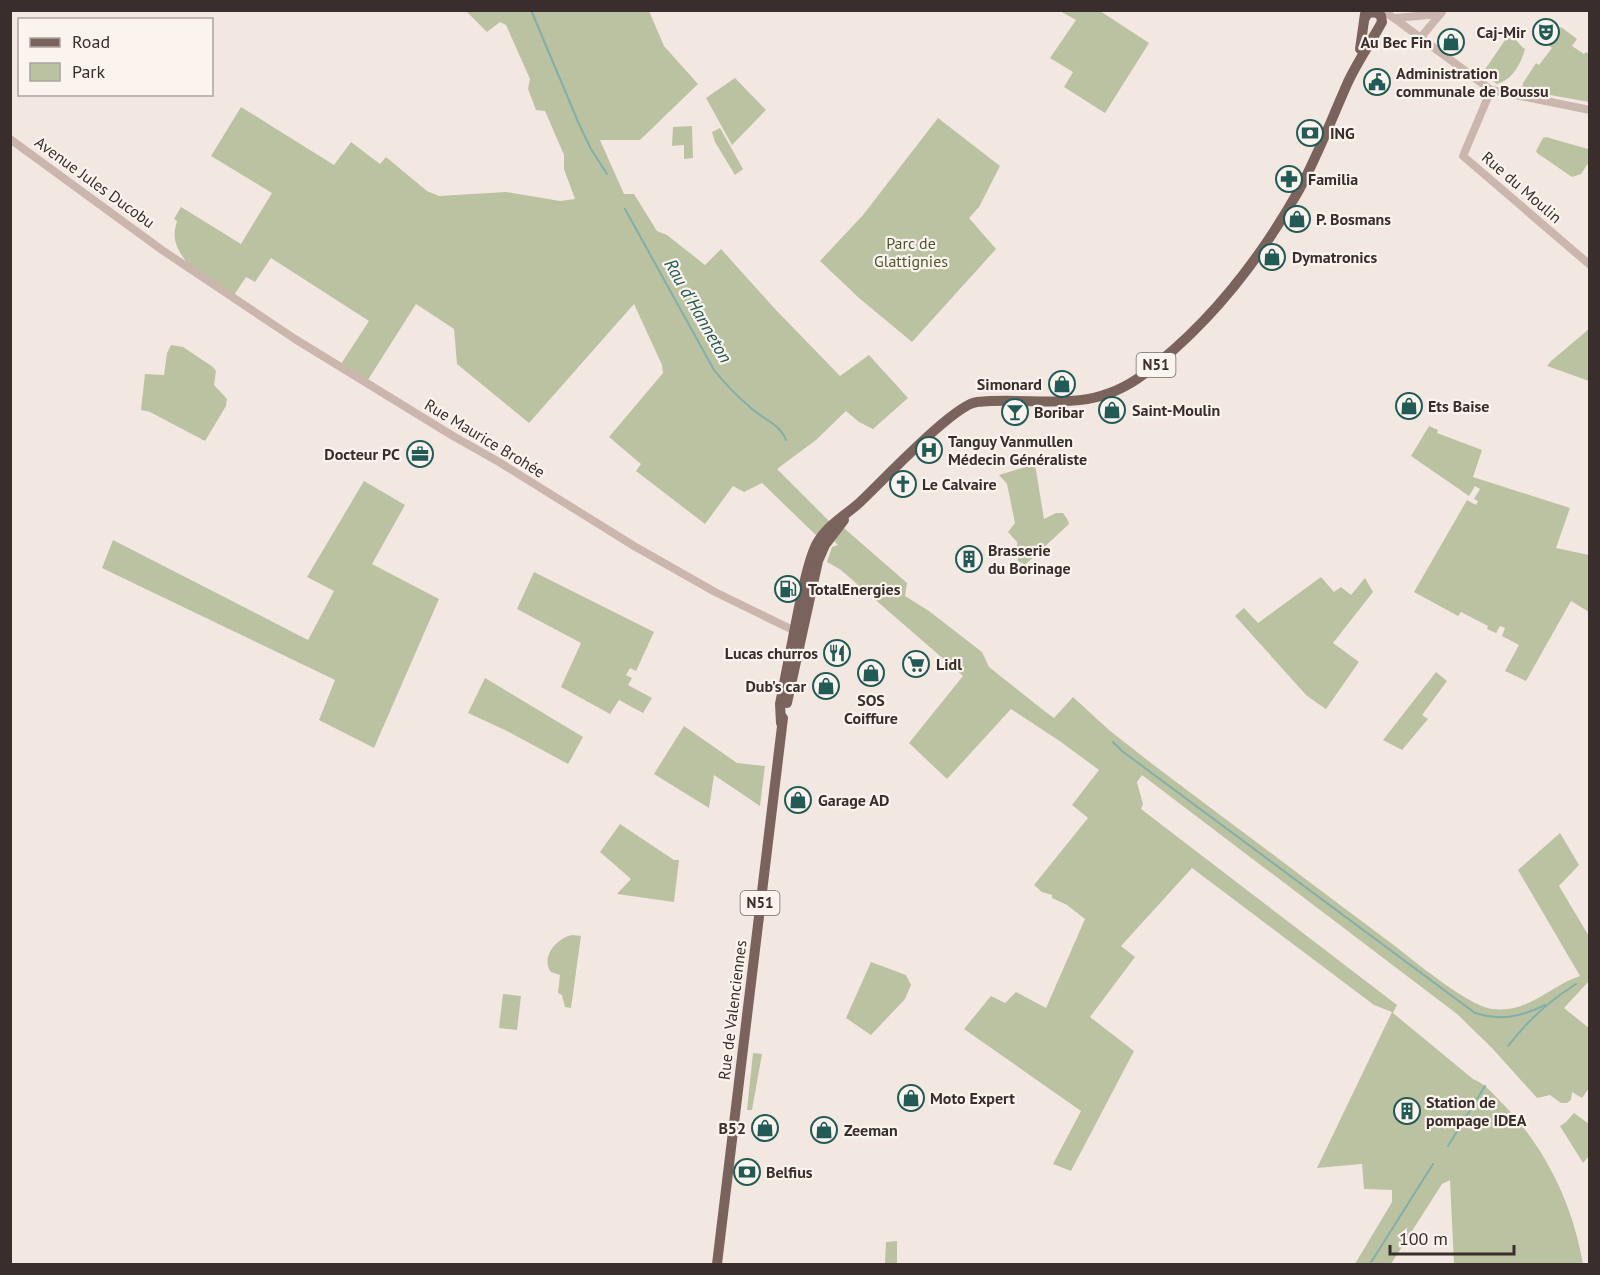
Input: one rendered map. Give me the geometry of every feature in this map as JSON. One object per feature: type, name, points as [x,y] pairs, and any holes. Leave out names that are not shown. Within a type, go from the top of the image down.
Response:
[{"type":"main road","name":"Rue de Valenciennes","points":[[717,1264],[781,723],[798,633],[827,535],[905,458],[972,403],[1076,401],[1096,398],[1128,385],[1162,360],[1211,315],[1253,262],[1287,210],[1310,168],[1353,72],[1362,40],[1372,17]]},
{"type":"street","points":[[1396,20],[1441,12]]},
{"type":"street","points":[[1421,37],[1441,12]]},
{"type":"street","points":[[1372,17],[1386,13],[1491,90],[1590,110]]},
{"type":"street","name":"Rue du Moulin","points":[[1491,90],[1463,156],[1590,265]]},
{"type":"street","name":"Avenue Jules Ducobu","points":[[10,139],[162,250]]},
{"type":"street","name":"Rue Maurice Brohée","points":[[162,250],[295,339],[499,462],[598,525],[715,592],[798,633]]},
{"type":"green space","points":[[466,11],[649,11],[664,46],[698,84],[640,140],[600,140],[624,194],[634,194],[657,231],[667,235],[705,265],[721,249],[840,376],[869,355],[908,398],[873,429],[859,422],[846,411],[816,440],[777,469],[832,524],[820,539],[762,483],[744,492],[733,486],[705,524],[636,471],[641,464],[609,437],[663,373],[662,365],[634,304],[529,423],[457,364],[454,329],[416,304],[366,383],[339,367],[369,321],[271,258],[255,282],[246,277],[232,298],[183,264],[185,260],[175,241],[177,221],[174,219],[181,207],[241,244],[272,193],[211,156],[241,107],[334,165],[351,142],[380,164],[386,157],[427,191],[439,196],[506,192],[560,201],[575,199],[564,169],[564,155],[545,111],[536,110],[528,89],[530,79],[506,25],[500,22],[487,32]]},
{"type":"green space","points":[[1060,11],[1100,11],[1149,43],[1105,113],[1064,87],[1073,72],[1050,58],[1076,20]]},
{"type":"green space","points":[[1561,27],[1577,39],[1572,46],[1584,54],[1586,52],[1589,54],[1589,102],[1522,90],[1523,83],[1536,63],[1539,65],[1552,48],[1547,44]]},
{"type":"green space","points":[[1507,37],[1515,39],[1525,49],[1515,71],[1507,79],[1497,84],[1482,74]]},
{"type":"green space","points":[[735,78],[766,110],[732,145],[706,98]]},
{"type":"green space","name":"Parc de Glattignies","points":[[938,118],[1000,166],[979,207],[969,218],[996,249],[912,342],[859,298],[820,261],[863,215]]},
{"type":"green space","points":[[692,126],[693,158],[684,159],[684,145],[672,146],[673,127]]},
{"type":"green space","points":[[720,128],[743,169],[735,175],[715,142],[712,132]]},
{"type":"green space","points":[[1543,138],[1588,149],[1589,162],[1581,174],[1572,177],[1537,153]]},
{"type":"green space","points":[[1589,329],[1589,381],[1547,366],[1551,361]]},
{"type":"green space","points":[[171,345],[183,347],[213,367],[216,371],[214,385],[227,399],[226,406],[205,441],[150,412],[141,410],[145,374],[164,375],[167,353]]},
{"type":"green space","points":[[1429,426],[1438,430],[1437,433],[1482,450],[1473,477],[1570,508],[1556,548],[1589,555],[1589,612],[1571,601],[1526,681],[1505,671],[1519,645],[1502,636],[1505,628],[1500,626],[1496,633],[1487,629],[1488,626],[1461,612],[1458,616],[1414,592],[1467,500],[1476,505],[1478,501],[1474,499],[1480,489],[1475,486],[1469,496],[1411,456]]},
{"type":"green space","points":[[1035,464],[1044,519],[1056,513],[1063,513],[1069,524],[1025,565],[1018,561],[1017,542],[1008,532],[1015,523],[1007,484],[999,475]]},
{"type":"green space","points":[[364,481],[405,505],[372,564],[439,599],[374,748],[319,720],[335,680],[102,568],[113,540],[308,640],[334,591],[307,577]]},
{"type":"green space","points":[[844,528],[907,583],[905,596],[929,611],[982,652],[989,667],[1047,713],[1054,718],[1073,697],[1109,730],[1151,763],[1441,981],[1483,1006],[1493,1009],[1517,1007],[1580,976],[1518,870],[1560,833],[1579,865],[1559,886],[1590,938],[1589,981],[1564,1008],[1589,1028],[1589,1088],[1582,1098],[1572,1092],[1571,1100],[1567,1103],[1561,1103],[1550,1095],[1537,1098],[1491,1047],[1457,1014],[1142,775],[1137,782],[1143,804],[1141,809],[1397,1005],[1393,1013],[1473,1079],[1486,1087],[1504,1105],[1533,1140],[1556,1179],[1572,1220],[1583,1264],[1454,1264],[1450,1180],[1442,1184],[1391,1264],[1355,1264],[1392,1202],[1392,1190],[1364,1189],[1362,1164],[1317,1168],[1392,1012],[1374,1005],[1192,868],[1121,946],[1135,957],[1090,1017],[1134,1051],[1071,1171],[1053,1164],[1081,1111],[964,1029],[991,996],[1005,1003],[1016,992],[1046,1008],[1085,919],[1034,885],[1088,818],[1072,805],[1099,770],[1011,709],[947,779],[909,743],[963,676],[841,570],[827,562],[832,547],[838,545],[830,537]]},
{"type":"green space","points":[[534,572],[654,632],[636,671],[630,668],[626,675],[632,678],[628,685],[652,698],[643,713],[619,700],[610,714],[561,687],[581,643],[517,609]]},
{"type":"green space","points":[[1321,577],[1334,592],[1341,587],[1351,595],[1365,578],[1373,592],[1333,643],[1359,662],[1326,709],[1307,696],[1235,616],[1244,608],[1258,623]]},
{"type":"green space","points":[[1436,672],[1447,681],[1422,715],[1428,719],[1402,750],[1383,740]]},
{"type":"green space","points":[[485,678],[583,737],[568,764],[468,713]]},
{"type":"green space","points":[[684,726],[737,763],[765,766],[760,806],[714,775],[709,808],[654,774]]},
{"type":"green space","points":[[620,824],[674,860],[679,860],[674,902],[617,894],[631,879],[600,852]]},
{"type":"green space","points":[[572,935],[581,936],[571,1008],[565,1007],[562,995],[558,993],[560,975],[551,972],[548,960],[556,944]]},
{"type":"green space","points":[[871,962],[906,975],[911,985],[905,999],[871,1035],[846,1018]]},
{"type":"green space","points":[[503,994],[521,996],[517,1030],[499,1028]]},
{"type":"green space","points":[[753,1053],[762,1054],[752,1110],[747,1110]]},
{"type":"green space","points":[[1574,1113],[1589,1124],[1589,1156],[1583,1163],[1560,1126]]},
{"type":"green space","points":[[897,1241],[897,1264],[885,1264],[886,1242]]},
{"type":"waterway","name":"Rau d'Hanneton","points":[[531,10],[579,124],[607,174]]},
{"type":"waterway","name":"Rau d'Hanneton","points":[[625,209],[714,370],[741,399],[780,430],[786,440]]},
{"type":"waterway","points":[[1113,742],[1122,751],[1475,1013],[1493,1017],[1510,1017],[1545,1005]]},
{"type":"waterway","points":[[1508,1046],[1539,1012],[1576,984]]},
{"type":"waterway","points":[[1448,1146],[1485,1086]]},
{"type":"waterway","points":[[1370,1264],[1433,1164]]},
{"type":"place","name":"Caj-Mir","points":[[1546,32]]},
{"type":"place","name":"Au Bec Fin","points":[[1451,42]]},
{"type":"place","name":"Administration communale de Boussu","points":[[1377,82]]},
{"type":"place","name":"ING","points":[[1310,133]]},
{"type":"place","name":"Familia","points":[[1289,179]]},
{"type":"place","name":"P. Bosmans","points":[[1297,219]]},
{"type":"place","name":"Dymatronics","points":[[1272,257]]},
{"type":"place","name":"Simonard","points":[[1062,384]]},
{"type":"place","name":"Ets Baise","points":[[1409,406]]},
{"type":"place","name":"Saint-Moulin","points":[[1112,410]]},
{"type":"place","name":"Boribar","points":[[1015,412]]},
{"type":"place","name":"Tanguy Vanmullen Médecin Généraliste","points":[[929,450]]},
{"type":"place","name":"Docteur PC","points":[[420,454]]},
{"type":"place","name":"Le Calvaire","points":[[903,484]]},
{"type":"place","name":"Brasserie du Borinage","points":[[969,559]]},
{"type":"place","name":"TotalEnergies","points":[[788,589]]},
{"type":"place","name":"Lucas churros","points":[[837,653]]},
{"type":"place","name":"Lidl","points":[[916,664]]},
{"type":"place","name":"SOS Coiffure","points":[[871,673]]},
{"type":"place","name":"Dub's car","points":[[826,686]]},
{"type":"place","name":"Garage AD","points":[[798,800]]},
{"type":"place","name":"Moto Expert","points":[[911,1098]]},
{"type":"place","name":"Station de pompage IDEA","points":[[1407,1111]]},
{"type":"place","name":"B52","points":[[765,1128]]},
{"type":"place","name":"Zeeman","points":[[824,1130]]},
{"type":"place","name":"Belfius","points":[[747,1172]]}]
